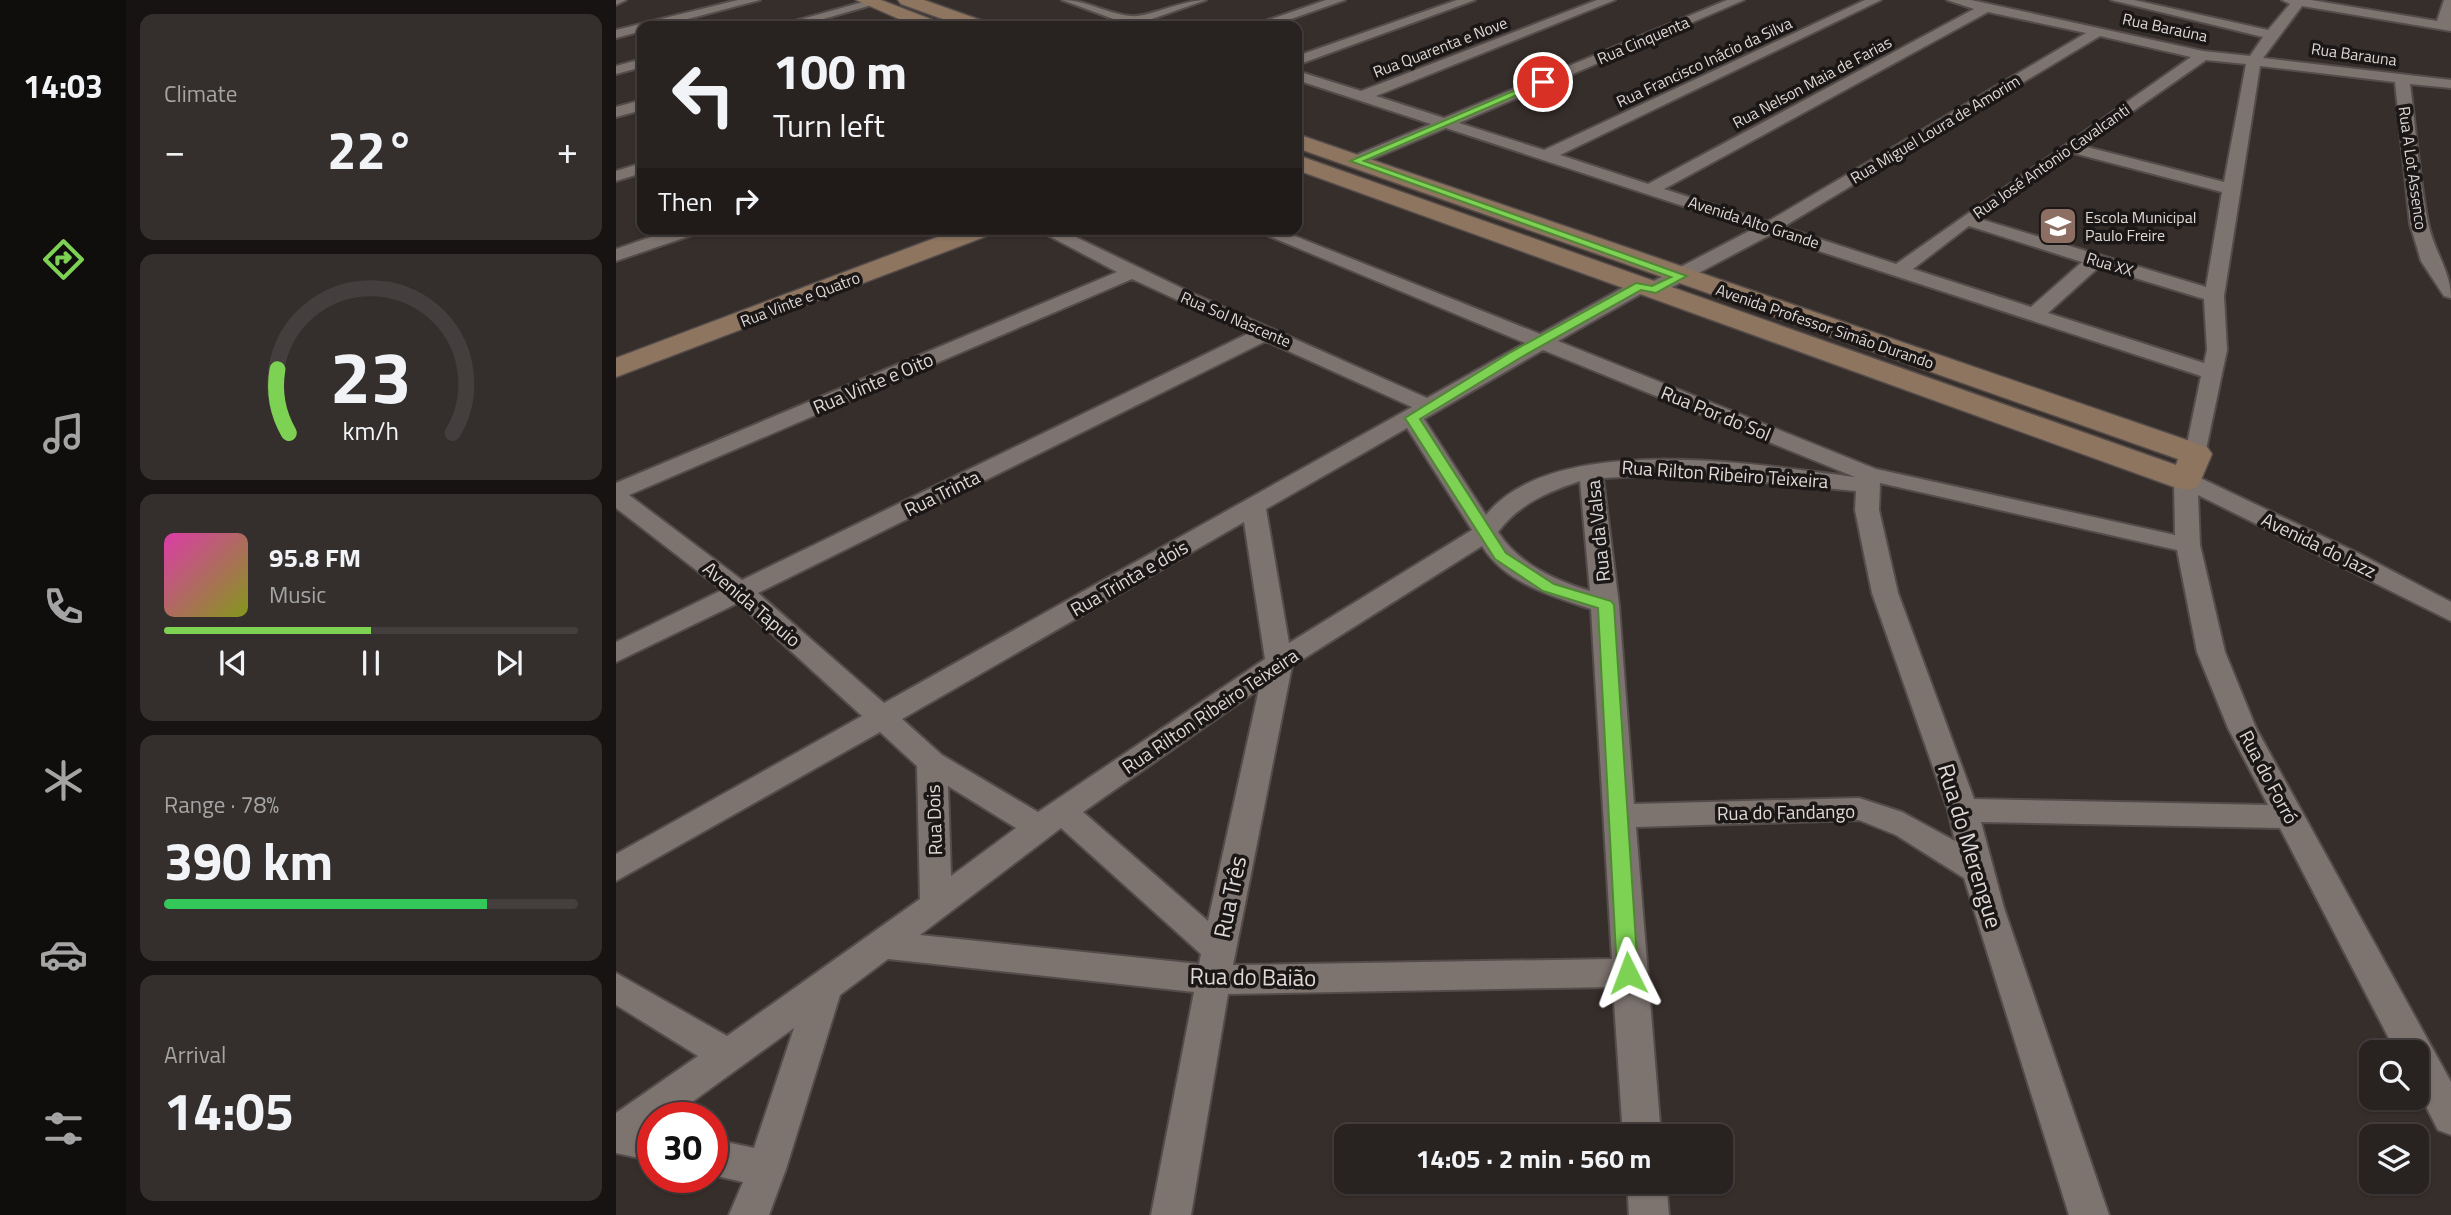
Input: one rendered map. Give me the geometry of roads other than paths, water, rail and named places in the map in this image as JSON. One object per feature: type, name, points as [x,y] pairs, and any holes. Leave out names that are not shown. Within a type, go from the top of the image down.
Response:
[{"type":"street","points":[[668,21],[754,0]]},
{"type":"street","points":[[906,0],[965,21]]},
{"type":"street","points":[[1068,0],[1132,21],[1200,0]]},
{"type":"street","points":[[1274,21],[1339,0]]},
{"type":"street","points":[[1302,59],[1469,0]]},
{"type":"street","name":"Rua Quarenta e Nove","points":[[1362,96],[1609,0]]},
{"type":"street","name":"Rua Cinquenta","points":[[1355,161],[1738,0]]},
{"type":"street","name":"Rua Francisco Inácio da Silva","points":[[1548,155],[1875,0]]},
{"type":"street","name":"Rua Baraúna","points":[[1953,0],[2203,55],[2253,60]]},
{"type":"street","points":[[2117,0],[2269,34]]},
{"type":"street","points":[[2253,60],[2269,34],[2296,1],[2447,26],[2450,0]]},
{"type":"street","points":[[802,21],[869,2],[917,21]]},
{"type":"street","name":"Rua Nelson Maia de Farias","points":[[1653,188],[1987,7]]},
{"type":"street","points":[[616,34],[637,29]]},
{"type":"street","name":"Rua Miguel Loura de Amorim","points":[[1771,228],[2099,31]]},
{"type":"street","name":"Rua José Antonio Cavalcanti","points":[[1901,269],[1966,220],[2203,55]]},
{"type":"street","name":"Rua Barauna","points":[[2253,60],[2451,84]]},
{"type":"street","name":"Rua do Forró","points":[[2253,60],[2214,296],[2217,350],[2191,467],[2188,545],[2211,652],[2242,728],[2409,1040]]},
{"type":"street","points":[[616,70],[637,64]]},
{"type":"street","name":"Avenida Alto Grande","points":[[1302,77],[1653,188],[2211,372]]},
{"type":"street","name":"Rua A Lot Assenco","points":[[2402,78],[2419,224],[2430,261],[2451,292]]},
{"type":"street","points":[[616,112],[637,106]]},
{"type":"street","points":[[2070,148],[2231,189]]},
{"type":"street","name":"Avenida Professor Simão Durando","points":[[1302,155],[1355,161],[1681,276],[2191,467]]},
{"type":"street","name":"Avenida Professor Simão Durando","points":[[1302,156],[1646,288],[2191,467]]},
{"type":"street","points":[[616,176],[637,170]]},
{"type":"street","name":"Rua XX","points":[[1966,220],[2214,296]]},
{"type":"street","name":"Rua Trinta e dois","points":[[616,869],[1254,507],[1537,342],[1646,288],[1681,276],[1771,228]]},
{"type":"street","points":[[616,254],[674,235]]},
{"type":"street","name":"Rua Vinte e Quatro","points":[[616,351],[929,235]]},
{"type":"street","name":"Rua Vinte e Quatro","points":[[616,368],[967,235]]},
{"type":"street","name":"Rua Sol Nascente","points":[[1057,235],[1130,273],[1267,331],[1420,412]]},
{"type":"street","name":"Rua Por do Sol","points":[[1276,235],[1868,480],[2188,545]]},
{"type":"street","points":[[2430,261],[2451,253]]},
{"type":"street","points":[[2035,314],[2095,260]]},
{"type":"street","name":"Rua Vinte e Oito","points":[[616,494],[1130,273]]},
{"type":"street","name":"Rua Trinta","points":[[616,653],[1267,331]]},
{"type":"street","points":[[1420,412],[1485,533],[1501,556],[1566,595],[1606,605]]},
{"type":"street","name":"Rua Rilton Ribeiro Teixeira","points":[[616,1136],[825,988],[936,902],[1051,820],[1279,662],[1485,533],[1506,508],[1530,492],[1591,470],[1613,467],[1665,467],[1868,480]]},
{"type":"street","name":"Avenida do Jazz","points":[[2191,467],[2451,613]]},
{"type":"street","name":"Rua da Valsa","points":[[1591,470],[1606,605],[1628,973],[1641,1124]]},
{"type":"street","name":"Rua do Merengue","points":[[1868,480],[1867,510],[1885,593],[1963,810],[1988,908],[2088,1215]]},
{"type":"street","name":"Avenida Tapuio","points":[[616,494],[742,593],[884,718]]},
{"type":"street","points":[[1254,507],[1279,662]]},
{"type":"street","name":"Rua Três","points":[[1171,1215],[1217,965],[1279,662]]},
{"type":"street","name":"Rua Dois","points":[[884,718],[932,762],[936,902]]},
{"type":"street","points":[[932,762],[1051,820],[1217,965]]},
{"type":"street","name":"Rua do Fandango","points":[[1619,816],[1859,809],[1899,822],[1979,871]]},
{"type":"street","points":[[1963,810],[2290,817]]},
{"type":"street","name":"Rua do Baião","points":[[880,944],[1217,965],[1628,973]]},
{"type":"street","points":[[616,987],[727,1055]]},
{"type":"street","points":[[749,1215],[767,1169],[825,988]]},
{"type":"street","name":"Rua do Forró","points":[[2429,1077],[2451,1118]]},
{"type":"street","points":[[616,1136],[637,1141]]},
{"type":"street","points":[[728,1160],[767,1169]]},
{"type":"street","points":[[1647,1194],[1649,1215]]},
{"type":"place","name":"Escola Municipal Paulo Freire","points":[[2058,226]]}]
